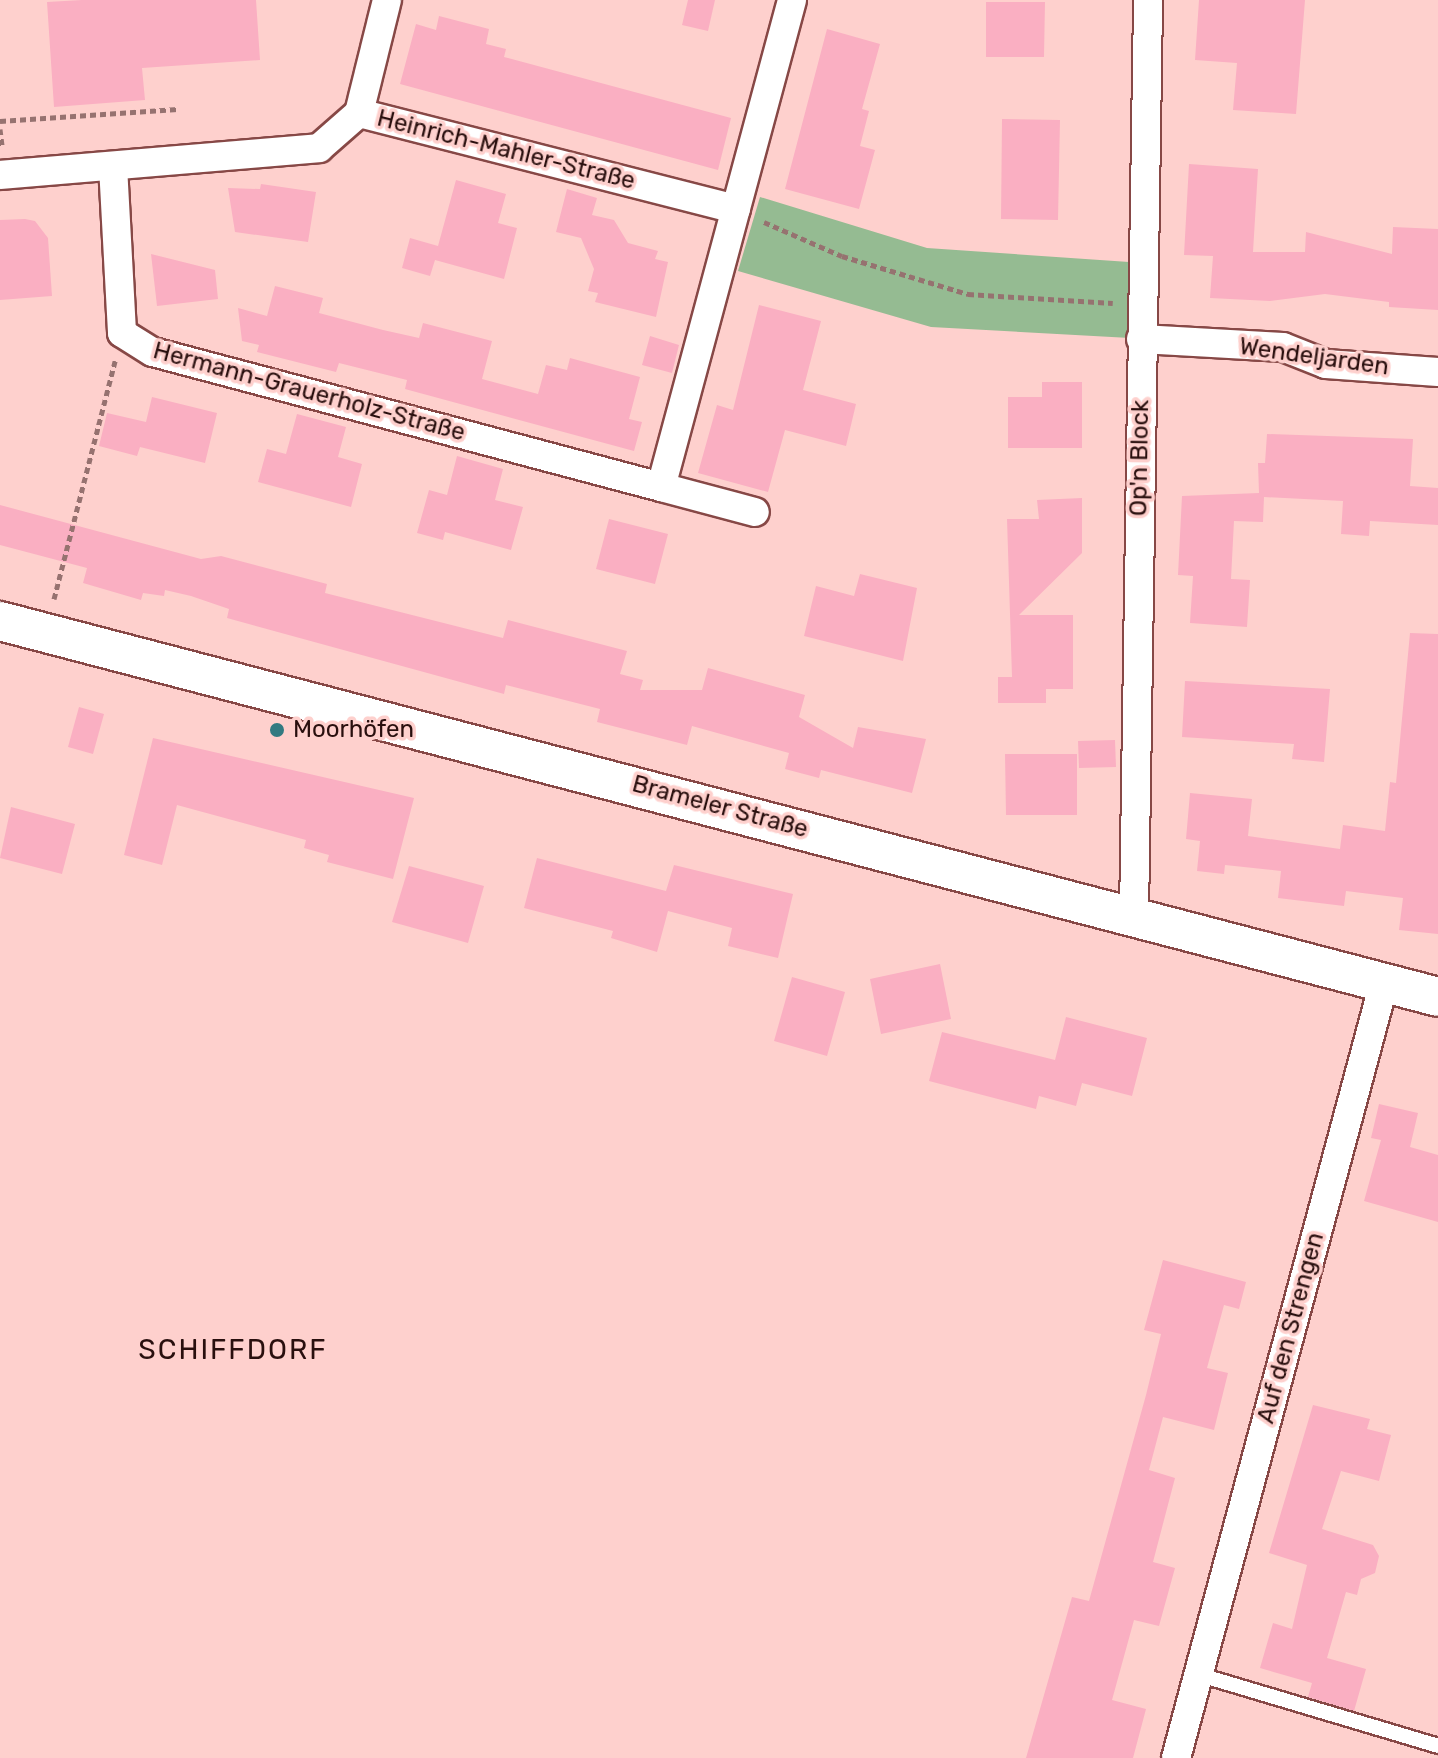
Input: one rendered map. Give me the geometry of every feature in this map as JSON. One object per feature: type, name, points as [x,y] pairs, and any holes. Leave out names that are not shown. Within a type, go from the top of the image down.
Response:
[{"type":"street","points":[[359,113],[387,0]]},
{"type":"street","points":[[661,487],[792,0]]},
{"type":"street","name":"Op'n Block","points":[[1134,915],[1148,0]]},
{"type":"street","name":"Heinrich-Mahler-Straße","points":[[0,175],[319,148],[359,113],[736,209]]},
{"type":"street","name":"Hermann-Grauerholz-Straße","points":[[113,166],[122,333],[153,352],[755,512]]},
{"type":"street","name":"Wendeljarden","points":[[1141,339],[1283,347],[1326,364],[1438,372]]},
{"type":"street","name":"Brameler Straße","points":[[0,621],[1134,915],[1438,997]]},
{"type":"street","name":"Auf den Strengen","points":[[1176,1758],[1384,983]]},
{"type":"lane","points":[[1197,1674],[1438,1746]]},
{"type":"path","points":[[0,121],[178,109]]},
{"type":"path","points":[[736,209],[842,256],[968,294],[1142,303]]},
{"type":"path","points":[[46,631],[122,333]]},
{"type":"green space","points":[[760,197],[927,248],[1129,262],[1130,338],[931,327],[738,271]]},
{"type":"building","points":[[256,0],[260,60],[142,68],[145,100],[54,107],[47,2]]},
{"type":"building","points":[[688,0],[715,0],[708,31],[682,25]]},
{"type":"building","points":[[1199,0],[1305,0],[1296,114],[1233,110],[1237,63],[1195,60]]},
{"type":"building","points":[[986,2],[1045,2],[1044,57],[986,57]]},
{"type":"building","points":[[439,16],[489,29],[486,44],[506,49],[504,57],[731,118],[718,170],[400,84],[416,24],[436,30]]},
{"type":"building","points":[[827,29],[880,44],[862,109],[869,111],[860,146],[875,150],[859,209],[785,189]]},
{"type":"building","points":[[1002,119],[1060,120],[1058,220],[1001,219]]},
{"type":"building","points":[[1189,164],[1258,169],[1253,252],[1305,252],[1306,232],[1392,254],[1393,227],[1438,229],[1438,310],[1389,307],[1389,302],[1325,294],[1270,301],[1210,298],[1213,256],[1184,255]]},
{"type":"building","points":[[456,180],[506,194],[498,223],[517,228],[504,279],[435,260],[430,276],[402,268],[410,238],[438,246]]},
{"type":"building","points":[[261,184],[316,192],[308,242],[235,232],[228,188],[260,189]]},
{"type":"building","points":[[567,189],[597,198],[592,215],[614,220],[628,243],[658,251],[655,259],[668,262],[656,317],[595,302],[598,293],[588,291],[594,269],[581,238],[556,232]]},
{"type":"building","points":[[0,220],[35,221],[48,238],[52,296],[0,300]]},
{"type":"building","points":[[151,254],[215,270],[218,299],[157,306]]},
{"type":"building","points":[[275,286],[323,298],[319,313],[383,330],[419,338],[423,323],[492,341],[482,379],[538,394],[546,365],[567,370],[570,358],[640,377],[629,419],[642,422],[634,451],[405,389],[407,380],[339,363],[336,372],[257,352],[259,345],[242,341],[238,308],[267,316]]},
{"type":"building","points":[[759,305],[821,321],[803,390],[856,404],[846,446],[785,430],[768,492],[698,473],[717,405],[733,410]]},
{"type":"building","points":[[650,336],[679,345],[672,373],[642,365]]},
{"type":"building","points":[[1042,382],[1082,382],[1082,448],[1008,448],[1008,397],[1042,397]]},
{"type":"building","points":[[152,397],[217,413],[205,463],[140,447],[137,456],[99,446],[107,413],[146,422]]},
{"type":"building","points":[[297,414],[346,427],[338,457],[362,464],[351,507],[258,482],[267,449],[286,454]]},
{"type":"building","points":[[1267,434],[1413,439],[1410,486],[1438,488],[1438,525],[1370,521],[1369,536],[1341,534],[1343,501],[1264,497],[1263,522],[1234,521],[1231,579],[1250,580],[1247,627],[1190,623],[1193,576],[1178,575],[1182,496],[1259,493],[1258,463],[1265,463]]},
{"type":"building","points":[[457,456],[503,469],[495,500],[523,507],[511,550],[445,532],[443,540],[417,533],[429,490],[447,495]]},
{"type":"building","points":[[1082,498],[1082,553],[1019,615],[1073,615],[1073,689],[1046,689],[1046,703],[998,703],[998,677],[1012,677],[1007,519],[1039,519],[1037,500]]},
{"type":"building","points":[[0,505],[201,559],[221,556],[327,584],[325,593],[503,638],[508,620],[627,651],[620,674],[643,680],[640,690],[702,690],[708,668],[805,695],[799,717],[853,748],[858,727],[926,739],[912,793],[821,770],[819,778],[785,769],[789,753],[692,726],[687,745],[597,722],[600,709],[506,685],[504,694],[227,618],[229,609],[191,596],[165,590],[164,596],[143,593],[141,600],[83,583],[87,568],[0,545]]},
{"type":"building","points":[[609,519],[668,534],[655,584],[596,569]]},
{"type":"building","points":[[860,574],[917,588],[903,661],[804,636],[816,586],[854,596]]},
{"type":"building","points":[[1410,633],[1438,634],[1438,934],[1399,930],[1403,898],[1346,891],[1344,906],[1278,898],[1281,871],[1225,865],[1224,874],[1197,871],[1200,841],[1186,839],[1190,793],[1252,799],[1248,836],[1340,849],[1343,825],[1385,831],[1390,782],[1396,783]]},
{"type":"building","points":[[1185,681],[1330,689],[1324,762],[1292,759],[1294,744],[1182,737]]},
{"type":"building","points":[[79,707],[104,714],[93,754],[68,747]]},
{"type":"building","points":[[153,738],[414,798],[393,879],[327,862],[329,855],[304,848],[306,840],[177,805],[162,865],[124,855]]},
{"type":"building","points":[[1115,740],[1116,767],[1079,768],[1078,741]]},
{"type":"building","points":[[1005,754],[1077,754],[1077,815],[1006,815]]},
{"type":"building","points":[[11,807],[75,824],[62,874],[0,858]]},
{"type":"building","points":[[537,858],[666,891],[674,865],[793,894],[778,958],[728,946],[732,928],[668,911],[657,952],[611,938],[613,931],[524,908]]},
{"type":"building","points":[[409,866],[484,886],[468,943],[392,922]]},
{"type":"building","points":[[940,964],[951,1019],[881,1034],[870,979]]},
{"type":"building","points":[[792,977],[845,992],[827,1056],[774,1041]]},
{"type":"building","points":[[1066,1017],[1147,1038],[1132,1096],[1082,1083],[1076,1106],[1039,1096],[1036,1109],[929,1081],[942,1032],[1055,1060]]},
{"type":"building","points":[[1379,1104],[1418,1113],[1410,1147],[1438,1155],[1438,1222],[1364,1201],[1381,1140],[1371,1138]]},
{"type":"building","points":[[1163,1260],[1246,1282],[1239,1309],[1224,1305],[1207,1368],[1228,1373],[1214,1430],[1163,1417],[1149,1470],[1175,1478],[1153,1562],[1175,1568],[1159,1626],[1134,1620],[1112,1700],[1146,1709],[1133,1758],[1026,1758],[1072,1597],[1089,1601],[1146,1395],[1161,1334],[1144,1330]]},
{"type":"building","points":[[1313,1405],[1370,1419],[1367,1429],[1391,1435],[1379,1481],[1341,1471],[1322,1529],[1373,1545],[1379,1556],[1375,1573],[1361,1579],[1357,1595],[1346,1592],[1327,1658],[1366,1669],[1354,1711],[1308,1697],[1312,1683],[1260,1668],[1273,1623],[1292,1629],[1307,1565],[1269,1553]]},
{"type":"place","name":"Moorhöfen","points":[[277,730]]},
{"type":"district","name":"SCHIFFDORF","points":[[233,1350]]}]
